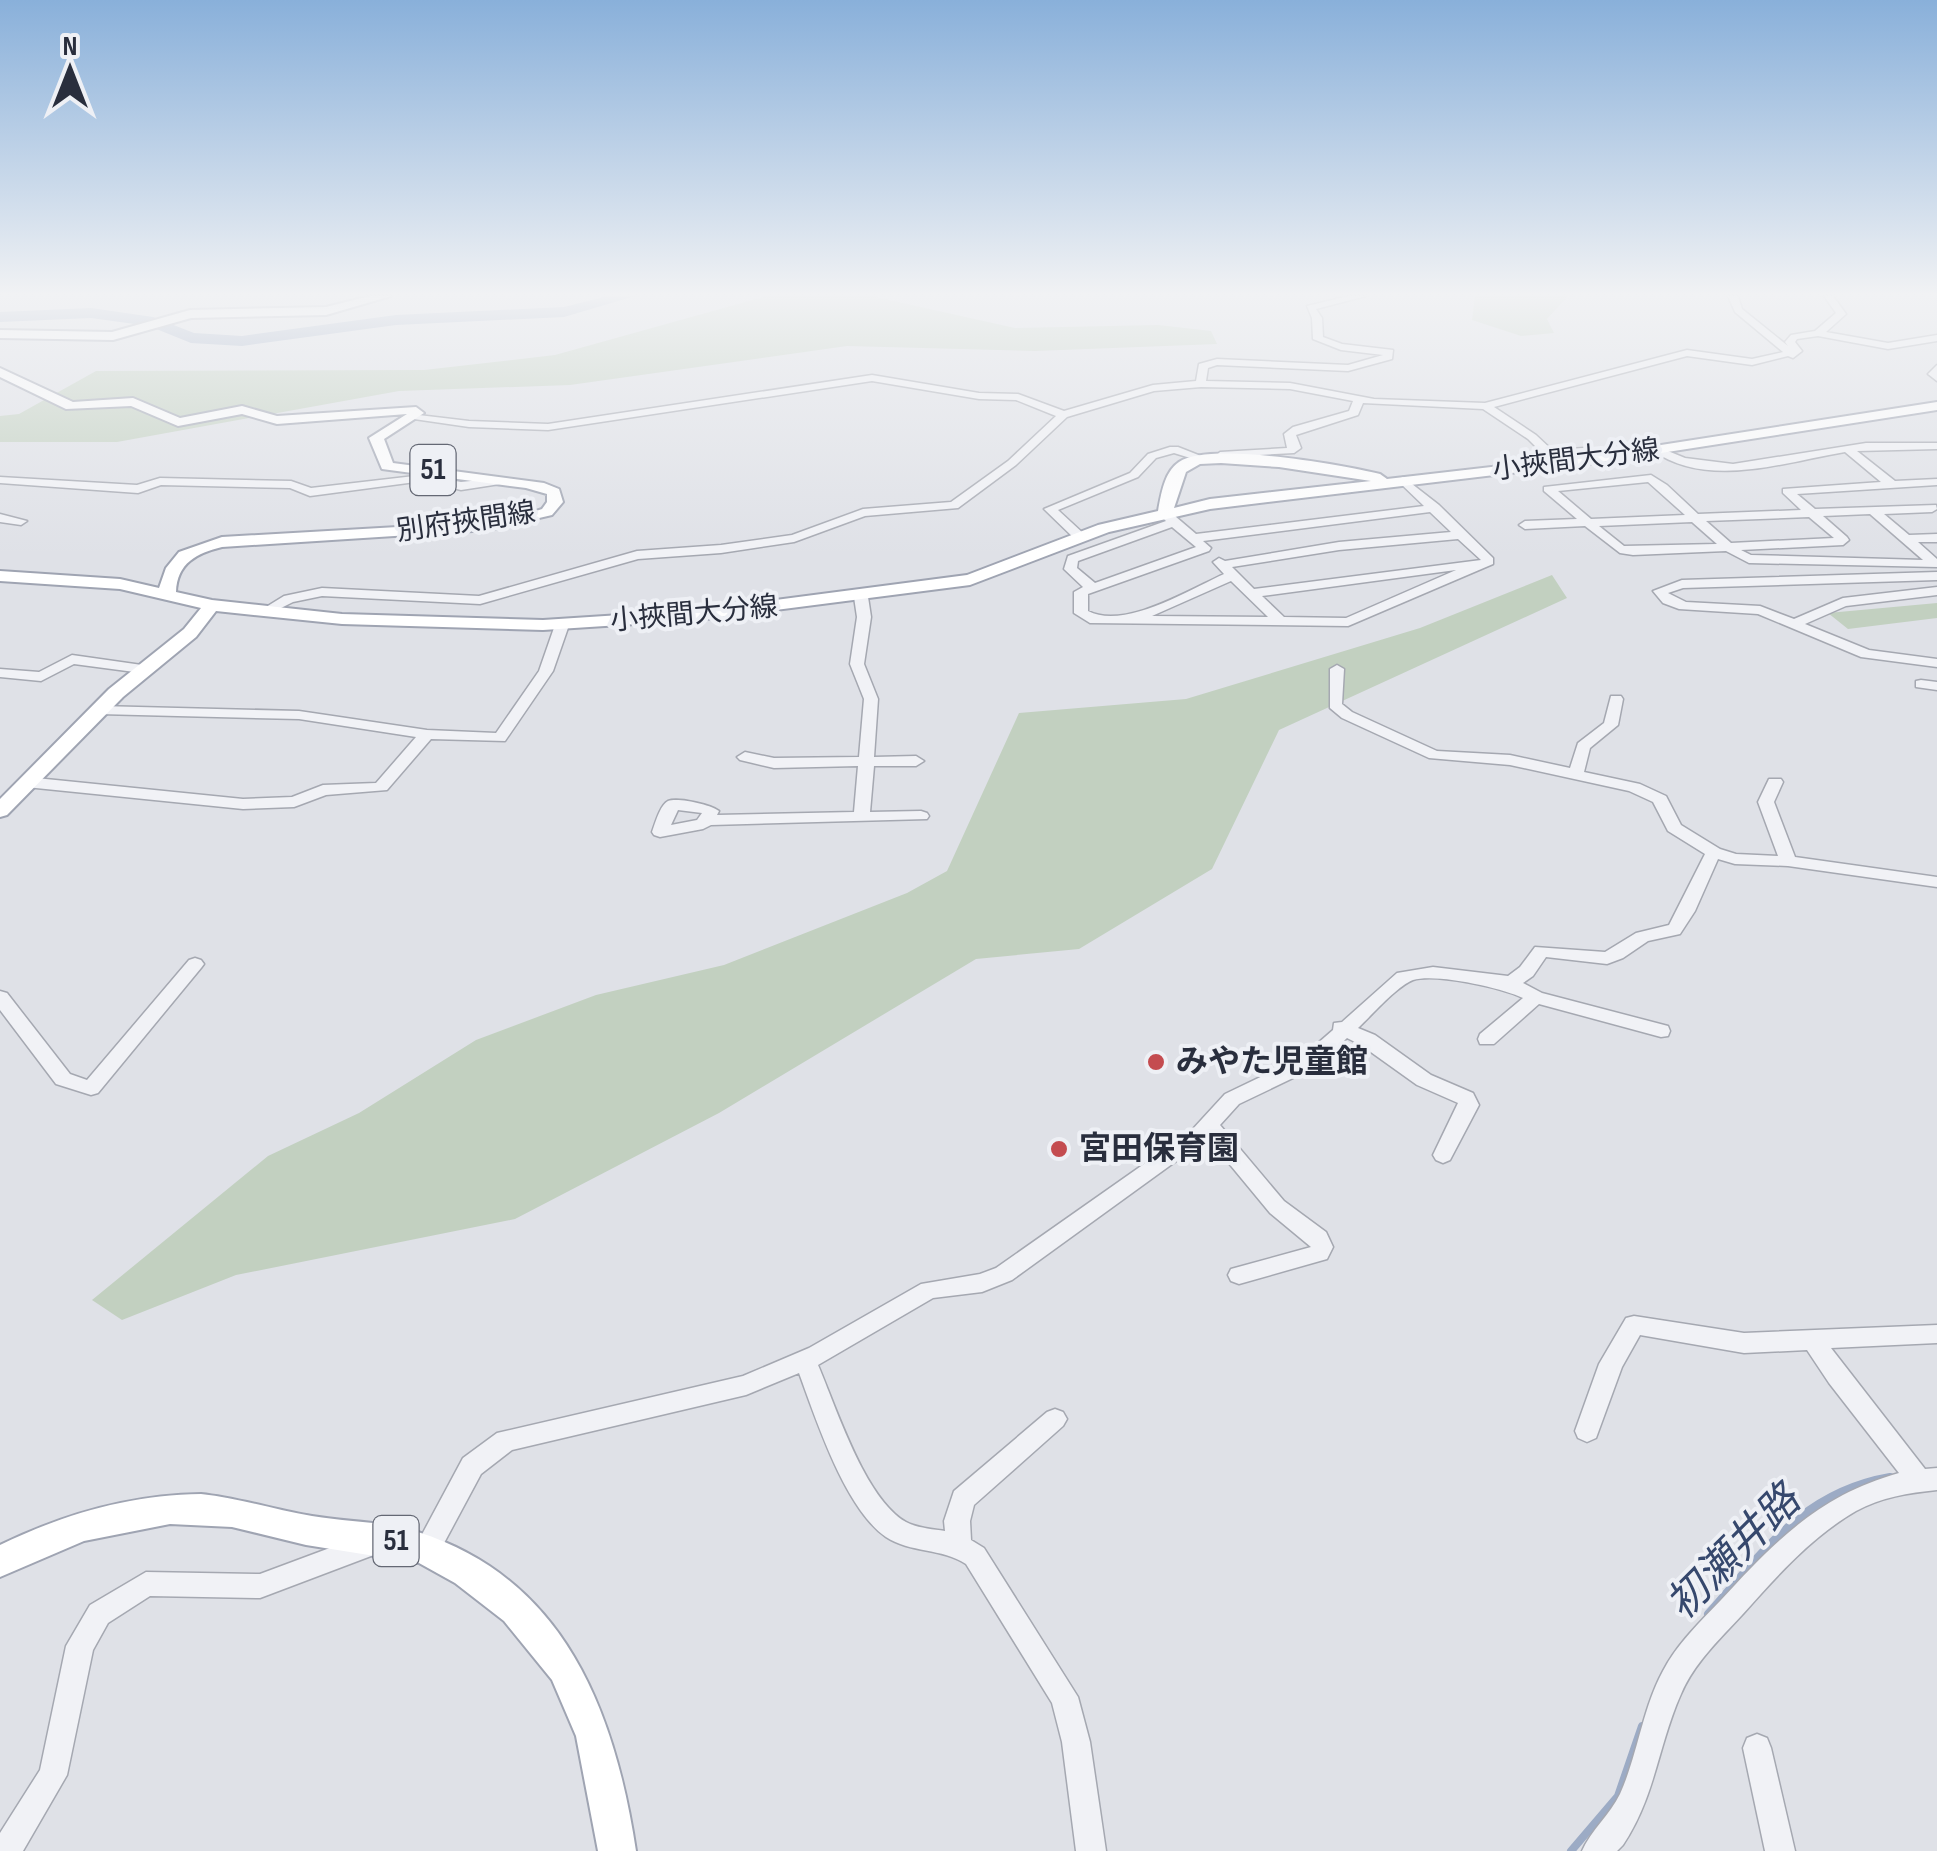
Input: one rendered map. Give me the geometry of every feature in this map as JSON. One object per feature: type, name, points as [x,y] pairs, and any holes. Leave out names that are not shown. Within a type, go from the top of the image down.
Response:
[{"type":"main road","name":"51","points":[[22,382],[71,406],[133,402],[178,422],[242,410],[277,420],[365,416],[401,409],[415,411],[414,416]]},
{"type":"main road","name":"小挾間大分線","points":[[212,604],[342,620],[562,624],[861,597],[970,580],[1080,537],[1169,518],[1398,481],[1666,454],[1937,406]]},
{"type":"main road","name":"別府挾間線","points":[[168,595],[166,584],[182,558],[202,549],[254,539],[367,536],[507,522],[536,517],[555,504],[554,492],[546,486],[384,464],[378,434],[414,416]]},
{"type":"main road","name":"小挾間大分線","points":[[1203,458],[1316,465],[1398,481]]},
{"type":"main road","points":[[1169,518],[1178,473],[1203,458]]},
{"type":"main road","points":[[0,576],[120,584],[212,604],[186,637],[142,669],[0,811]]},
{"type":"main road","name":"51","points":[[0,1562],[80,1524],[174,1509],[227,1511],[318,1533],[384,1539],[426,1550],[498,1593],[533,1624],[564,1662],[599,1742],[617,1851]]},
{"type":"street","points":[[414,416],[469,424],[548,427],[843,382]]},
{"type":"street","points":[[898,382],[979,396],[1018,397],[1063,415]]},
{"type":"street","points":[[265,612],[290,599],[322,592],[480,600],[637,555],[721,550],[794,538],[864,513],[954,505],[1012,463],[1063,415],[1153,388],[1202,384],[1290,386],[1359,400],[1485,406],[1577,382]]},
{"type":"street","points":[[1080,537],[1050,509],[1134,475],[1162,453],[1174,449],[1203,458],[1290,452],[1295,448],[1290,434],[1296,428],[1354,414],[1359,400]]},
{"type":"street","points":[[1485,406],[1532,437],[1549,454],[1585,452],[1604,458]]},
{"type":"street","points":[[1874,511],[1935,564],[1749,559],[1730,547],[1646,472],[1666,454],[1756,465],[1848,449],[1937,446]]},
{"type":"street","points":[[1848,449],[1934,510]]},
{"type":"street","points":[[0,480],[138,489],[160,482],[291,485],[310,492],[423,478],[462,486],[500,481]]},
{"type":"street","points":[[1651,478],[1548,489],[1620,549],[1632,552],[1843,540]]},
{"type":"street","points":[[0,493],[18,481]]},
{"type":"street","points":[[1398,481],[1434,508],[1490,561],[1348,622],[1090,619],[1081,612],[1082,592],[1200,543],[1434,508]]},
{"type":"street","points":[[1870,564],[1787,491],[1937,482]]},
{"type":"street","points":[[1524,525],[1934,510]]},
{"type":"street","points":[[0,518],[21,521]]},
{"type":"street","points":[[1094,588],[1070,569],[1072,558],[1169,518],[1280,621]]},
{"type":"street","points":[[1131,620],[1228,570],[1339,546],[1461,535]]},
{"type":"street","points":[[1909,539],[1937,538]]},
{"type":"street","points":[[1254,593],[1405,570],[1487,564]]},
{"type":"street","points":[[1937,576],[1682,584],[1660,591],[1668,600],[1684,606],[1753,608],[1866,654],[1937,664]]},
{"type":"street","points":[[1796,623],[1824,608],[1854,599],[1937,591]]},
{"type":"street","points":[[861,597],[864,618],[857,664],[870,690],[862,817]]},
{"type":"street","points":[[99,710],[299,715],[427,734],[500,738],[546,672],[562,624]]},
{"type":"street","points":[[0,673],[41,677],[72,658],[142,669]]},
{"type":"street","points":[[1336,668],[1335,705],[1434,755],[1510,760],[1634,786],[1660,799],[1674,828],[1714,853],[1753,862],[1788,861],[1937,882]]},
{"type":"street","points":[[1576,774],[1583,746],[1611,724],[1616,698]]},
{"type":"street","points":[[26,782],[124,788],[203,802],[294,802],[324,790],[381,786],[427,734]]},
{"type":"street","points":[[745,757],[774,763],[916,761]]},
{"type":"street","points":[[1775,782],[1766,802],[1788,861]]},
{"type":"street","points":[[707,820],[921,816]]},
{"type":"street","points":[[1506,982],[1520,978],[1541,951],[1606,958],[1640,934],[1674,930],[1691,910],[1705,865],[1714,853]]},
{"type":"street","points":[[0,998],[63,1079],[91,1088],[196,964]]},
{"type":"street","points":[[426,1550],[472,1466],[506,1441],[746,1385],[805,1360],[928,1290],[982,1282],[1004,1274],[1209,1124],[1232,1099],[1299,1069],[1341,1028],[1403,977],[1418,970],[1506,982],[1536,996],[1661,1031]]},
{"type":"street","points":[[1487,1039],[1536,996]]},
{"type":"street","points":[[1341,1028],[1368,1040],[1424,1080],[1466,1098],[1470,1105],[1442,1155]]},
{"type":"street","points":[[1209,1124],[1277,1207],[1318,1238],[1322,1247],[1320,1253],[1239,1275]]},
{"type":"street","points":[[1587,1431],[1611,1364],[1634,1325],[1744,1343],[1937,1334]]},
{"type":"street","points":[[1813,1339],[1843,1388],[1927,1479]]},
{"type":"street","points":[[805,1360],[846,1459],[887,1522],[898,1530],[958,1545],[980,1563],[1064,1697],[1076,1742],[1091,1851]]},
{"type":"street","points":[[958,1545],[957,1521],[964,1500],[1056,1419]]},
{"type":"street","points":[[1597,1851],[1634,1802],[1667,1692],[1696,1646],[1790,1541],[1835,1508],[1890,1485],[1927,1479]]},
{"type":"street","points":[[6,1851],[53,1775],[80,1646],[99,1614],[146,1584],[260,1586],[384,1539]]},
{"type":"street","points":[[1757,1748],[1780,1851]]},
{"type":"green space","points":[[76,382],[589,382],[399,391],[117,442],[0,442],[0,416],[19,414]]},
{"type":"green space","points":[[1552,575],[1567,598],[1279,730],[1212,869],[1079,949],[976,959],[719,1113],[515,1219],[236,1275],[122,1320],[92,1300],[268,1156],[359,1113],[476,1040],[596,995],[724,965],[907,893],[947,871],[1019,713],[1186,699],[1420,628]]},
{"type":"green space","points":[[1937,603],[1937,618],[1848,629],[1828,613]]},
{"type":"waterway","name":"初瀬井路","points":[[1708,1614],[1767,1547],[1809,1510],[1859,1485],[1890,1477]]},
{"type":"waterway","name":"初瀬井路","points":[[1571,1851],[1618,1796],[1642,1726]]},
{"type":"place","name":"みやた児童館","points":[[1156,1062]]},
{"type":"place","name":"宮田保育園","points":[[1059,1149]]}]
